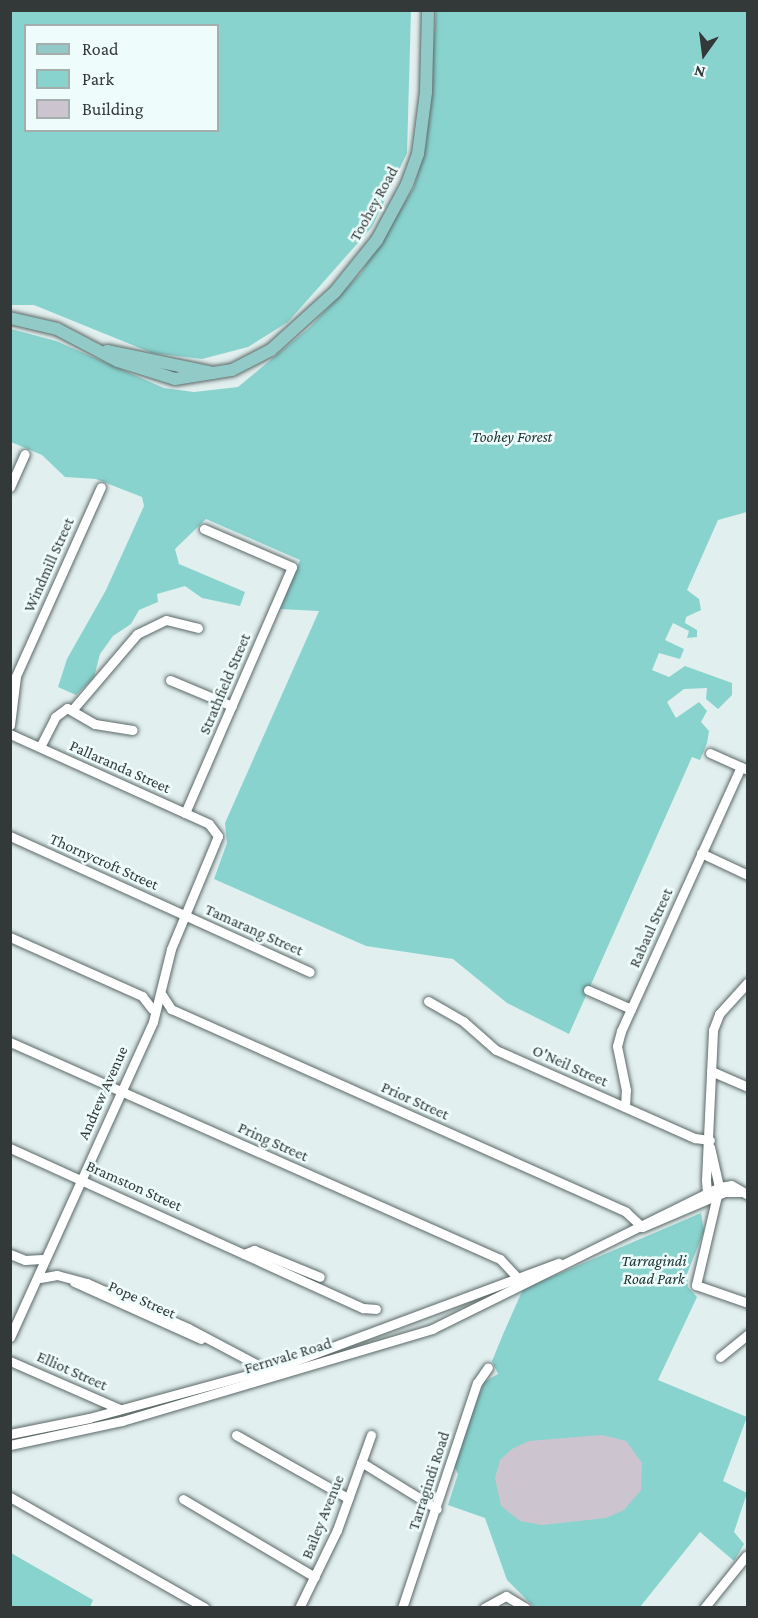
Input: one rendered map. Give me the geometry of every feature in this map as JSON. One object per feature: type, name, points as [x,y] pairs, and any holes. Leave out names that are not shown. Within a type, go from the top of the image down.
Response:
[{"type":"main road","name":"Toohey Road","points":[[10,318],[57,329],[107,351],[213,373],[250,363],[292,333],[335,291],[377,240],[407,184],[418,154],[428,10]]},
{"type":"street","points":[[10,487],[25,454]]},
{"type":"street","name":"Windmill Street","points":[[10,724],[13,675],[101,487]]},
{"type":"street","name":"Strathfield Street","points":[[185,813],[292,567],[204,529]]},
{"type":"street","points":[[40,747],[58,713],[74,709],[137,634],[166,620],[198,628]]},
{"type":"street","points":[[170,680],[232,706]]},
{"type":"street","points":[[74,709],[95,724],[133,730]]},
{"type":"street","name":"Pallaranda Street","points":[[10,734],[185,813],[216,830]]},
{"type":"street","points":[[710,753],[744,768]]},
{"type":"street","name":"Rabaul Street","points":[[625,1107],[627,1090],[617,1046],[701,853],[744,768]]},
{"type":"street","name":"Andrew Avenue","points":[[10,1337],[148,1027],[164,974],[216,830]]},
{"type":"street","name":"Thornycroft Street","points":[[10,837],[185,916]]},
{"type":"street","points":[[701,853],[747,874]]},
{"type":"street","name":"Tamarang Street","points":[[185,916],[310,972]]},
{"type":"street","points":[[10,937],[141,996],[154,1011],[171,1009]]},
{"type":"street","points":[[747,982],[716,1021],[711,1071],[711,1233],[696,1285],[747,1303]]},
{"type":"street","points":[[588,990],[631,1010]]},
{"type":"street","points":[[141,996],[159,994],[171,1009]]},
{"type":"street","name":"O'Neil Street","points":[[428,1001],[463,1021],[488,1046],[710,1144]]},
{"type":"street","name":"Prior Street","points":[[171,1009],[626,1212],[642,1227]]},
{"type":"street","name":"Pring Street","points":[[10,1042],[500,1259],[517,1277]]},
{"type":"street","points":[[711,1071],[747,1088]]},
{"type":"street","points":[[710,1144],[719,1187]]},
{"type":"street","name":"Bramston Street","points":[[10,1148],[81,1178],[363,1308],[376,1309]]},
{"type":"street","points":[[710,1194],[719,1187],[731,1185],[744,1193]]},
{"type":"street","name":"Fernvale Road","points":[[10,1434],[263,1375],[444,1325],[562,1262],[710,1194],[744,1193]]},
{"type":"street","name":"Bramston Street","points":[[244,1254],[254,1250],[320,1277]]},
{"type":"street","points":[[10,1254],[25,1260],[45,1260],[57,1275]]},
{"type":"street","points":[[25,1260],[38,1276]]},
{"type":"street","name":"Fernvale Road","points":[[10,1445],[122,1421],[263,1375],[517,1277],[562,1262]]},
{"type":"street","name":"Pope Street","points":[[38,1276],[57,1275],[70,1279],[188,1328],[263,1375]]},
{"type":"street","points":[[720,1357],[747,1334]]},
{"type":"street","name":"Elliot Street","points":[[10,1360],[120,1409]]},
{"type":"street","name":"Tarragindi Road","points":[[405,1606],[477,1383],[488,1367]]},
{"type":"street","points":[[236,1435],[348,1498]]},
{"type":"street","name":"Bailey Avenue","points":[[299,1608],[348,1498],[371,1435]]},
{"type":"street","points":[[361,1462],[436,1509]]},
{"type":"street","points":[[10,1497],[204,1608]]},
{"type":"street","points":[[183,1499],[315,1576]]},
{"type":"street","points":[[704,1608],[746,1556]]},
{"type":"street","points":[[484,1608],[503,1596],[525,1607]]},
{"type":"green space","points":[[11,10],[411,11],[407,153],[372,227],[288,322],[248,347],[202,359],[152,353],[34,305],[11,305]]},
{"type":"green space","name":"Toohey Forest","points":[[436,11],[747,11],[747,512],[718,520],[687,590],[699,599],[701,610],[686,617],[685,623],[697,630],[697,637],[687,638],[689,631],[673,623],[665,640],[684,649],[680,659],[659,653],[652,670],[669,677],[685,666],[732,683],[732,695],[718,709],[706,699],[707,688],[684,689],[667,702],[676,718],[699,702],[707,711],[701,722],[709,731],[707,743],[700,760],[692,757],[569,1034],[507,1003],[453,959],[366,946],[214,879],[227,843],[225,823],[319,611],[280,609],[300,560],[206,519],[175,549],[179,564],[245,592],[240,606],[202,598],[185,586],[157,594],[158,602],[139,610],[131,624],[113,636],[100,654],[94,677],[76,695],[58,687],[67,659],[106,590],[144,506],[142,497],[96,479],[65,477],[42,455],[11,442],[11,329],[56,341],[164,388],[194,392],[238,387],[309,328],[361,273],[414,188],[426,143]]},
{"type":"green space","name":"Tarragindi Road Park","points":[[701,1213],[704,1231],[687,1274],[688,1287],[697,1297],[658,1380],[747,1417],[723,1481],[747,1493],[734,1532],[744,1544],[734,1561],[700,1532],[640,1607],[534,1607],[507,1580],[485,1518],[448,1505],[458,1474],[453,1464],[484,1382],[498,1374],[492,1361],[504,1332],[523,1289]]},
{"type":"green space","points":[[11,1553],[93,1600],[90,1607],[11,1607]]},
{"type":"building","points":[[602,1435],[626,1441],[642,1463],[641,1490],[624,1510],[606,1518],[542,1525],[520,1521],[501,1506],[495,1478],[500,1460],[512,1449],[529,1441]]}]
